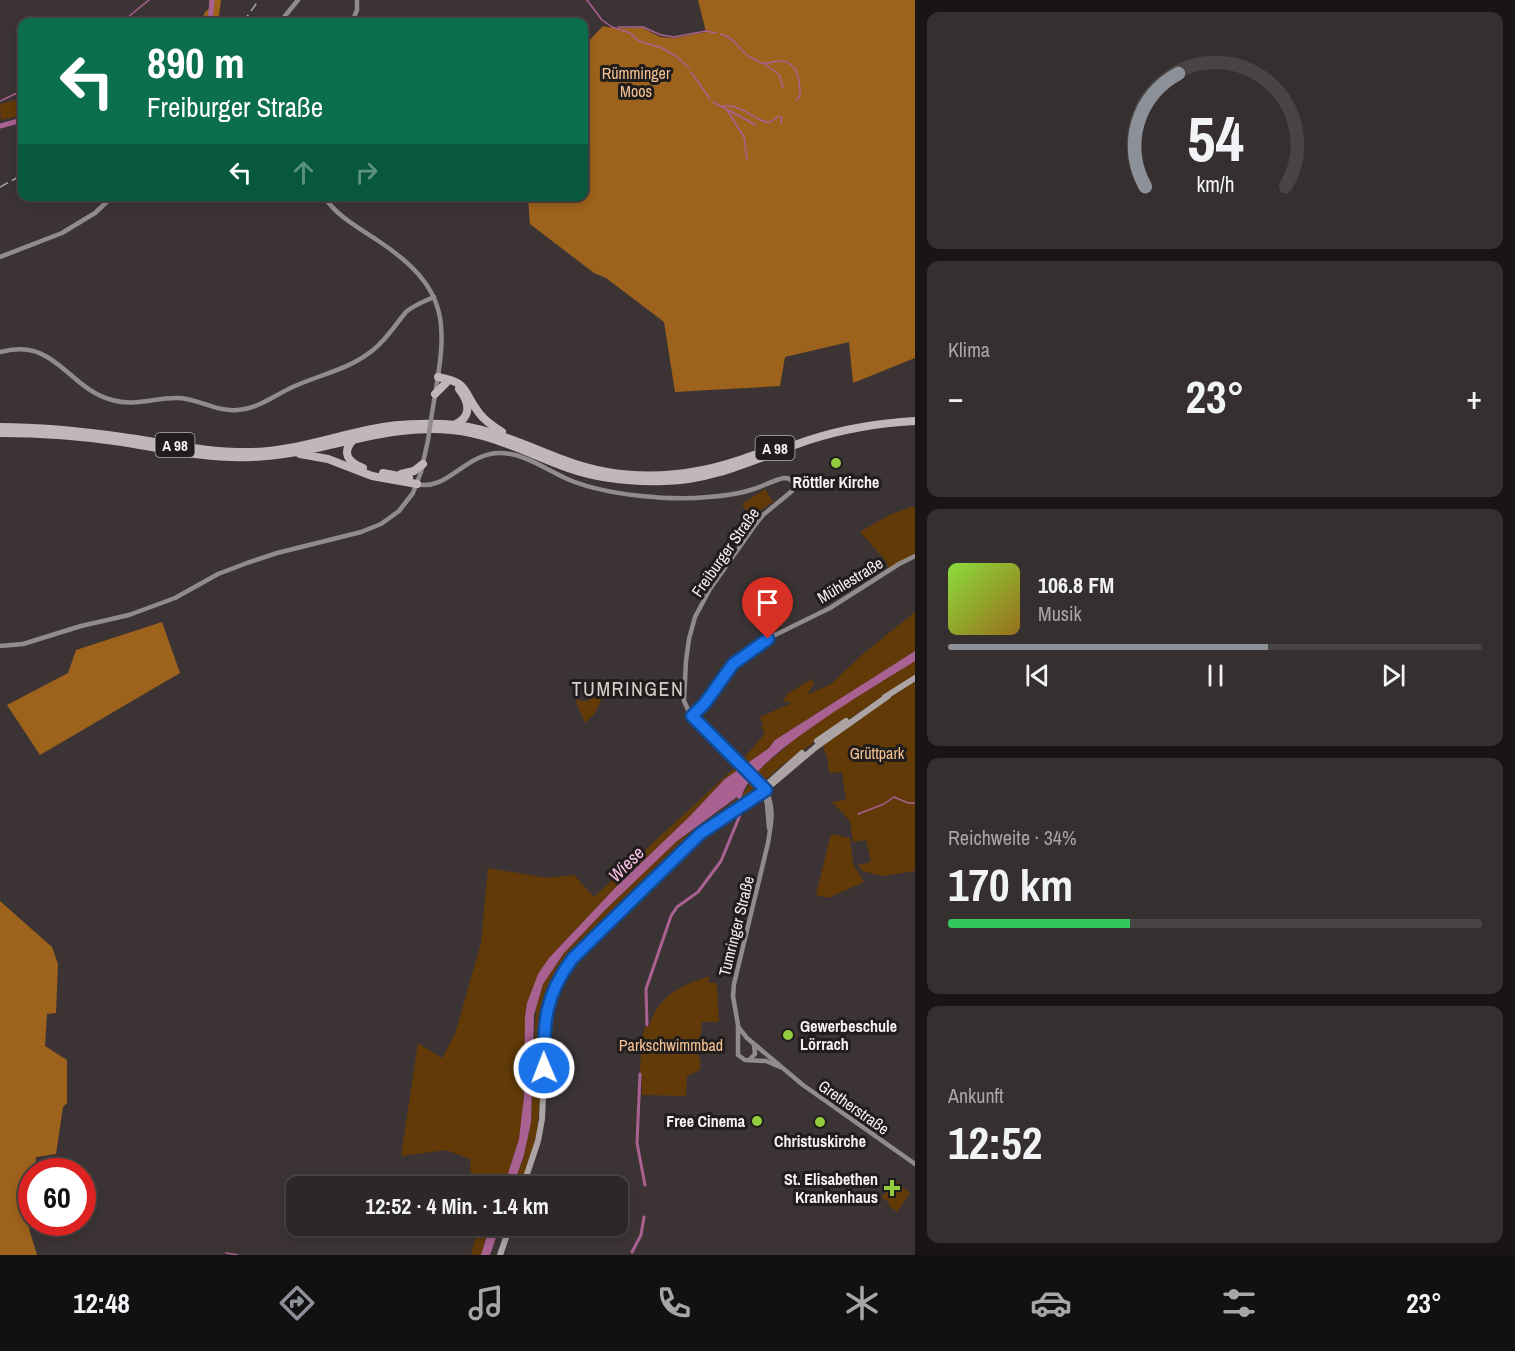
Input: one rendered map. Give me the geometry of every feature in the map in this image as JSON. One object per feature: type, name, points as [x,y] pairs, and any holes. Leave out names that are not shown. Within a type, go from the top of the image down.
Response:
[{"type":"highway","points":[[438,377],[441,382],[459,388],[467,407],[464,419],[454,424]]},
{"type":"highway","points":[[438,377],[461,384],[480,414],[508,437]]},
{"type":"highway","points":[[435,394],[446,383]]},
{"type":"highway","name":"A 98","points":[[0,433],[72,436],[229,457],[255,457],[293,453],[406,429],[451,430],[500,440],[568,468],[603,477],[645,482],[746,464],[850,427],[915,418]]},
{"type":"highway","name":"A 98","points":[[0,427],[72,430],[210,450],[254,452],[303,446],[389,426],[454,424],[508,437],[566,461],[608,472],[657,476],[700,474]]},
{"type":"highway","points":[[354,439],[346,452],[350,461],[373,471],[396,474],[418,482]]},
{"type":"highway","points":[[293,453],[328,459],[372,476],[418,482]]},
{"type":"highway","points":[[396,474],[414,471],[423,464]]},
{"type":"highway","points":[[405,482],[411,487],[413,493]]},
{"type":"main road","points":[[764,790],[836,727],[915,678]]},
{"type":"main road","points":[[526,1176],[540,1131],[545,1024],[550,998],[559,978],[580,950],[688,845],[711,826],[749,802],[816,746]]},
{"type":"main road","points":[[500,1255],[507,1236]]},
{"type":"street","points":[[283,18],[298,0]]},
{"type":"street","points":[[354,18],[357,10],[357,0]]},
{"type":"street","points":[[0,257],[62,233],[95,213],[108,201]]},
{"type":"street","points":[[0,646],[22,644],[81,626],[129,615],[175,598],[218,574],[247,563],[277,553],[366,531],[396,515],[413,493],[423,464],[438,377],[442,330],[440,314],[434,297],[419,273],[392,250],[337,211],[328,201]]},
{"type":"street","points":[[0,352],[19,349],[46,355],[86,388],[113,401],[135,404],[179,398],[215,408],[236,410],[259,405],[296,386],[350,366],[375,348],[411,308],[434,297]]},
{"type":"street","name":"Freiburger Straße","points":[[418,482],[424,486],[435,484],[475,458],[501,453],[518,456],[590,487],[653,496],[692,498],[724,495],[751,490],[787,478],[792,481],[794,488],[755,525],[708,592],[695,616],[687,649],[684,691],[686,708],[764,790]]},
{"type":"street","name":"Mühlestraße","points":[[692,716],[712,694],[728,670],[748,652],[768,639],[836,604],[915,556]]},
{"type":"street","points":[[749,802],[769,802],[772,785]]},
{"type":"street","name":"Tumringer Straße","points":[[738,1054],[734,984],[770,833],[769,802],[764,790]]},
{"type":"street","name":"Tumringer Straße","points":[[738,1025],[747,1038]]},
{"type":"street","points":[[738,1038],[747,1038]]},
{"type":"street","name":"Gretherstraße","points":[[747,1038],[812,1092],[915,1164]]},
{"type":"street","points":[[748,1061],[754,1056],[754,1045]]},
{"type":"street","name":"Gretherstraße","points":[[738,1054],[748,1061],[766,1061],[780,1067]]},
{"type":"green space","points":[[209,0],[221,0],[218,18],[203,18],[210,8]]},
{"type":"green space","name":"Rümminger Moos","points":[[698,0],[915,0],[915,358],[853,383],[849,342],[785,357],[780,386],[675,392],[664,322],[530,224],[528,201],[588,201],[588,114],[590,112],[588,106],[588,42],[603,26],[643,28],[660,37],[674,38],[706,32]]},
{"type":"green space","points":[[18,100],[18,116],[1,120],[0,104]]},
{"type":"green space","points":[[765,489],[773,502],[750,517],[742,504]]},
{"type":"green space","points":[[915,506],[915,556],[889,570],[886,561],[860,532],[889,515]]},
{"type":"green space","points":[[915,612],[915,651],[775,740],[769,748],[725,779],[615,888],[549,958],[530,995],[526,1010],[523,1112],[519,1139],[507,1176],[471,1176],[470,1159],[446,1150],[401,1156],[418,1043],[442,1058],[455,1034],[481,943],[488,868],[548,878],[574,875],[594,897],[741,762],[765,733],[761,727],[763,725],[760,717],[792,703],[783,701],[787,694],[812,679],[814,684],[807,695],[831,684],[863,654]]},
{"type":"green space","points":[[162,622],[180,673],[40,755],[7,705],[68,673],[76,650]]},
{"type":"green space","points":[[915,661],[915,676],[821,737],[781,766],[763,782],[752,796],[706,825],[693,836],[575,952],[554,981],[543,1012],[541,1092],[537,1130],[524,1176],[517,1176],[531,1122],[536,1005],[543,984],[564,953],[677,841],[742,795],[759,770],[831,713]]},
{"type":"green space","name":"Grüttpark","points":[[915,681],[915,871],[883,876],[862,871],[858,865],[871,862],[866,840],[853,842],[850,821],[832,802],[846,800],[842,772],[829,773],[828,760],[823,746],[838,733]]},
{"type":"green space","points":[[583,686],[593,689],[602,698],[595,713],[585,723],[576,702],[578,698],[580,701],[588,701],[591,693],[582,688]]},
{"type":"green space","points":[[831,834],[850,838],[853,864],[864,882],[828,898],[816,895]]},
{"type":"green space","points":[[0,901],[52,947],[58,964],[56,1013],[47,1014],[45,1046],[67,1060],[67,1103],[63,1107],[56,1154],[36,1158],[18,1158],[18,1236],[31,1236],[37,1255],[0,1255]]},
{"type":"green space","name":"Parkschwimmbad","points":[[709,976],[708,982],[716,983],[717,986],[719,1022],[702,1022],[698,1057],[700,1058],[700,1070],[687,1076],[686,1096],[642,1095],[642,1074],[640,1073],[642,1036],[646,1026],[649,1026],[653,1015],[672,993]]},
{"type":"green space","points":[[894,1180],[910,1193],[897,1212],[888,1205],[889,1202],[881,1197],[891,1188]]},
{"type":"green space","points":[[476,1236],[487,1236],[481,1255],[471,1255]]},
{"type":"shaded area","points":[[915,651],[915,661],[818,723],[767,762],[750,780],[742,796],[738,799],[737,797],[677,841],[564,953],[543,984],[534,1015],[531,1122],[517,1176],[507,1176],[519,1139],[524,1097],[527,1003],[538,974],[549,958],[615,888],[725,779],[769,748],[775,740]]},
{"type":"shaded area","points":[[487,1236],[497,1236],[490,1255],[481,1255]]},
{"type":"waterway","points":[[127,18],[149,0]]},
{"type":"waterway","points":[[210,18],[212,0]]},
{"type":"waterway","points":[[587,0],[602,20],[612,27],[630,33],[639,41],[662,48],[676,56],[689,68]]},
{"type":"waterway","points":[[618,27],[643,27],[661,35],[674,37],[706,31],[716,33]]},
{"type":"waterway","points":[[721,34],[731,39],[746,54],[759,62],[782,61],[792,65],[799,80],[800,96],[797,100]]},
{"type":"waterway","points":[[764,64],[779,74],[783,88]]},
{"type":"waterway","points":[[691,72],[710,99]]},
{"type":"waterway","points":[[0,101],[18,93]]},
{"type":"waterway","points":[[713,102],[756,125]]},
{"type":"waterway","points":[[723,106],[736,107],[766,122],[779,116],[782,118],[781,123]]},
{"type":"waterway","points":[[727,110],[744,137],[747,159]]},
{"type":"waterway","points":[[0,126],[18,121]]},
{"type":"waterway","points":[[647,1025],[646,989],[671,916],[677,907],[698,892],[721,861],[740,815],[740,793]]},
{"type":"waterway","points":[[858,814],[884,804],[894,797],[908,803],[915,803]]},
{"type":"waterway","points":[[640,1074],[637,1143],[645,1185]]},
{"type":"waterway","points":[[632,1252],[641,1235],[644,1217]]},
{"type":"waterway","points":[[226,1253],[238,1255]]},
{"type":"railway","points":[[246,18],[259,0]]},
{"type":"railway","points":[[0,187],[18,177]]},
{"type":"place","name":"Röttler Kirche","points":[[836,463]]},
{"type":"place","name":"Gewerbeschule Lörrach","points":[[788,1035]]},
{"type":"place","name":"Free Cinema","points":[[757,1121]]},
{"type":"place","name":"Christuskirche","points":[[820,1122]]},
{"type":"place","name":"St. Elisabethen Krankenhaus","points":[[892,1188]]},
{"type":"district","name":"TUMRINGEN","points":[[628,688]]},
{"type":"route","points":[[544,1068],[545,1019],[550,998],[559,978],[573,958],[701,833],[766,790],[692,716],[705,703],[733,664],[768,639]]},
{"type":"water label","name":"Wiese","points":[[626,864]]}]
